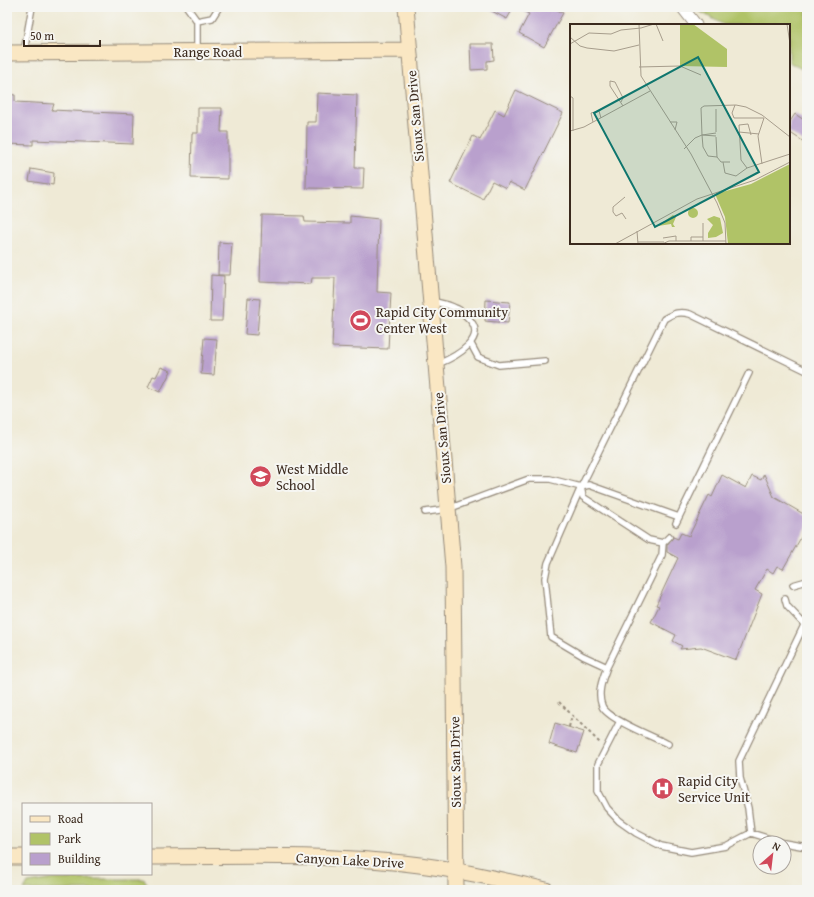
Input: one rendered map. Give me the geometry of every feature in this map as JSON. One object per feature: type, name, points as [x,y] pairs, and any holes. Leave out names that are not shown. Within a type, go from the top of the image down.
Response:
[{"type":"street","name":"Sioux San Drive","points":[[406,7],[448,509],[454,617],[456,890]]},
{"type":"street","points":[[682,7],[695,24]]},
{"type":"street","name":"Range Road","points":[[7,53],[409,50]]},
{"type":"street","points":[[7,857],[22,857]]},
{"type":"street","name":"Canyon Lake Drive","points":[[152,857],[347,859],[402,863],[456,871],[546,890]]},
{"type":"lane","points":[[24,53],[32,7]]},
{"type":"lane","points":[[187,7],[197,21],[198,52]]},
{"type":"lane","points":[[197,21],[212,18],[219,7]]},
{"type":"lane","points":[[431,301],[456,308],[473,323],[474,334],[471,344],[458,355],[436,365]]},
{"type":"lane","points":[[607,667],[584,656],[551,636],[545,578],[548,563],[581,487],[664,319],[674,312],[690,314],[807,371]]},
{"type":"lane","points":[[471,344],[478,357],[499,365],[545,361]]},
{"type":"lane","points":[[676,523],[750,373]]},
{"type":"lane","points":[[425,512],[448,509],[529,478],[550,480],[581,487],[589,484],[679,517]]},
{"type":"lane","points":[[581,487],[583,497],[599,509],[649,540],[663,543]]},
{"type":"lane","points":[[668,537],[663,543],[662,555],[607,667],[601,686],[600,695],[602,707],[610,715],[668,744]]},
{"type":"lane","points":[[793,585],[801,581],[807,581]]},
{"type":"lane","points":[[750,833],[748,808],[740,778],[739,761],[805,622],[787,606],[785,599]]},
{"type":"lane","points":[[620,721],[598,764],[598,791],[607,808],[619,821],[636,833],[661,846],[691,852],[726,846],[750,833],[757,835]]},
{"type":"lane","points":[[792,844],[807,847]]},
{"type":"path","points":[[559,702],[600,742],[599,745],[604,753]]},
{"type":"path","points":[[569,727],[572,716]]},
{"type":"green space","points":[[692,7],[807,7],[807,72],[790,63],[790,24],[722,24]]},
{"type":"green space","points":[[54,879],[144,879],[152,890],[24,890],[28,883]]},
{"type":"building","points":[[484,7],[514,7],[507,19]]},
{"type":"building","points":[[515,7],[552,7],[563,13],[544,47],[519,33],[529,14]]},
{"type":"building","points":[[470,44],[493,44],[494,60],[487,61],[487,69],[471,70]]},
{"type":"building","points":[[516,90],[563,113],[525,190],[509,182],[506,188],[492,181],[483,199],[450,183],[473,136],[480,140],[495,110],[504,115]]},
{"type":"building","points":[[317,93],[357,95],[355,168],[364,168],[363,189],[306,188],[307,122],[316,122]]},
{"type":"building","points":[[7,94],[15,95],[15,102],[54,104],[52,110],[134,114],[133,144],[33,140],[33,145],[7,144]]},
{"type":"building","points":[[198,108],[222,108],[221,132],[228,132],[228,179],[191,178],[192,133],[198,133]]},
{"type":"building","points":[[795,114],[807,122],[807,144],[790,133],[790,122]]},
{"type":"building","points":[[31,169],[54,173],[53,185],[29,181]]},
{"type":"building","points":[[262,215],[304,216],[305,222],[350,223],[350,216],[379,219],[377,292],[391,293],[388,349],[332,347],[335,278],[312,278],[311,284],[260,282]]},
{"type":"building","points":[[219,242],[232,243],[230,275],[218,275]]},
{"type":"building","points":[[211,275],[224,276],[222,321],[210,321]]},
{"type":"building","points":[[248,298],[260,299],[257,335],[245,334]]},
{"type":"building","points":[[486,300],[510,302],[508,323],[485,321]]},
{"type":"building","points":[[204,338],[217,339],[214,375],[201,374]]},
{"type":"building","points":[[161,367],[171,371],[160,392],[148,387],[153,376],[156,377]]},
{"type":"building","points":[[764,474],[774,497],[807,516],[807,527],[783,569],[777,566],[773,573],[767,569],[755,590],[762,594],[736,660],[701,647],[680,649],[682,646],[673,641],[676,635],[651,622],[659,606],[656,605],[678,558],[667,552],[667,545],[673,537],[678,539],[681,533],[689,536],[709,495],[712,497],[722,475],[746,488],[752,476],[761,480]]},
{"type":"building","points":[[555,723],[584,732],[577,753],[549,744]]},
{"type":"place","name":"Rapid City Community Center West","points":[[361,320]]},
{"type":"place","name":"West Middle School","points":[[261,477]]},
{"type":"place","name":"Rapid City Service Unit","points":[[662,789]]}]
